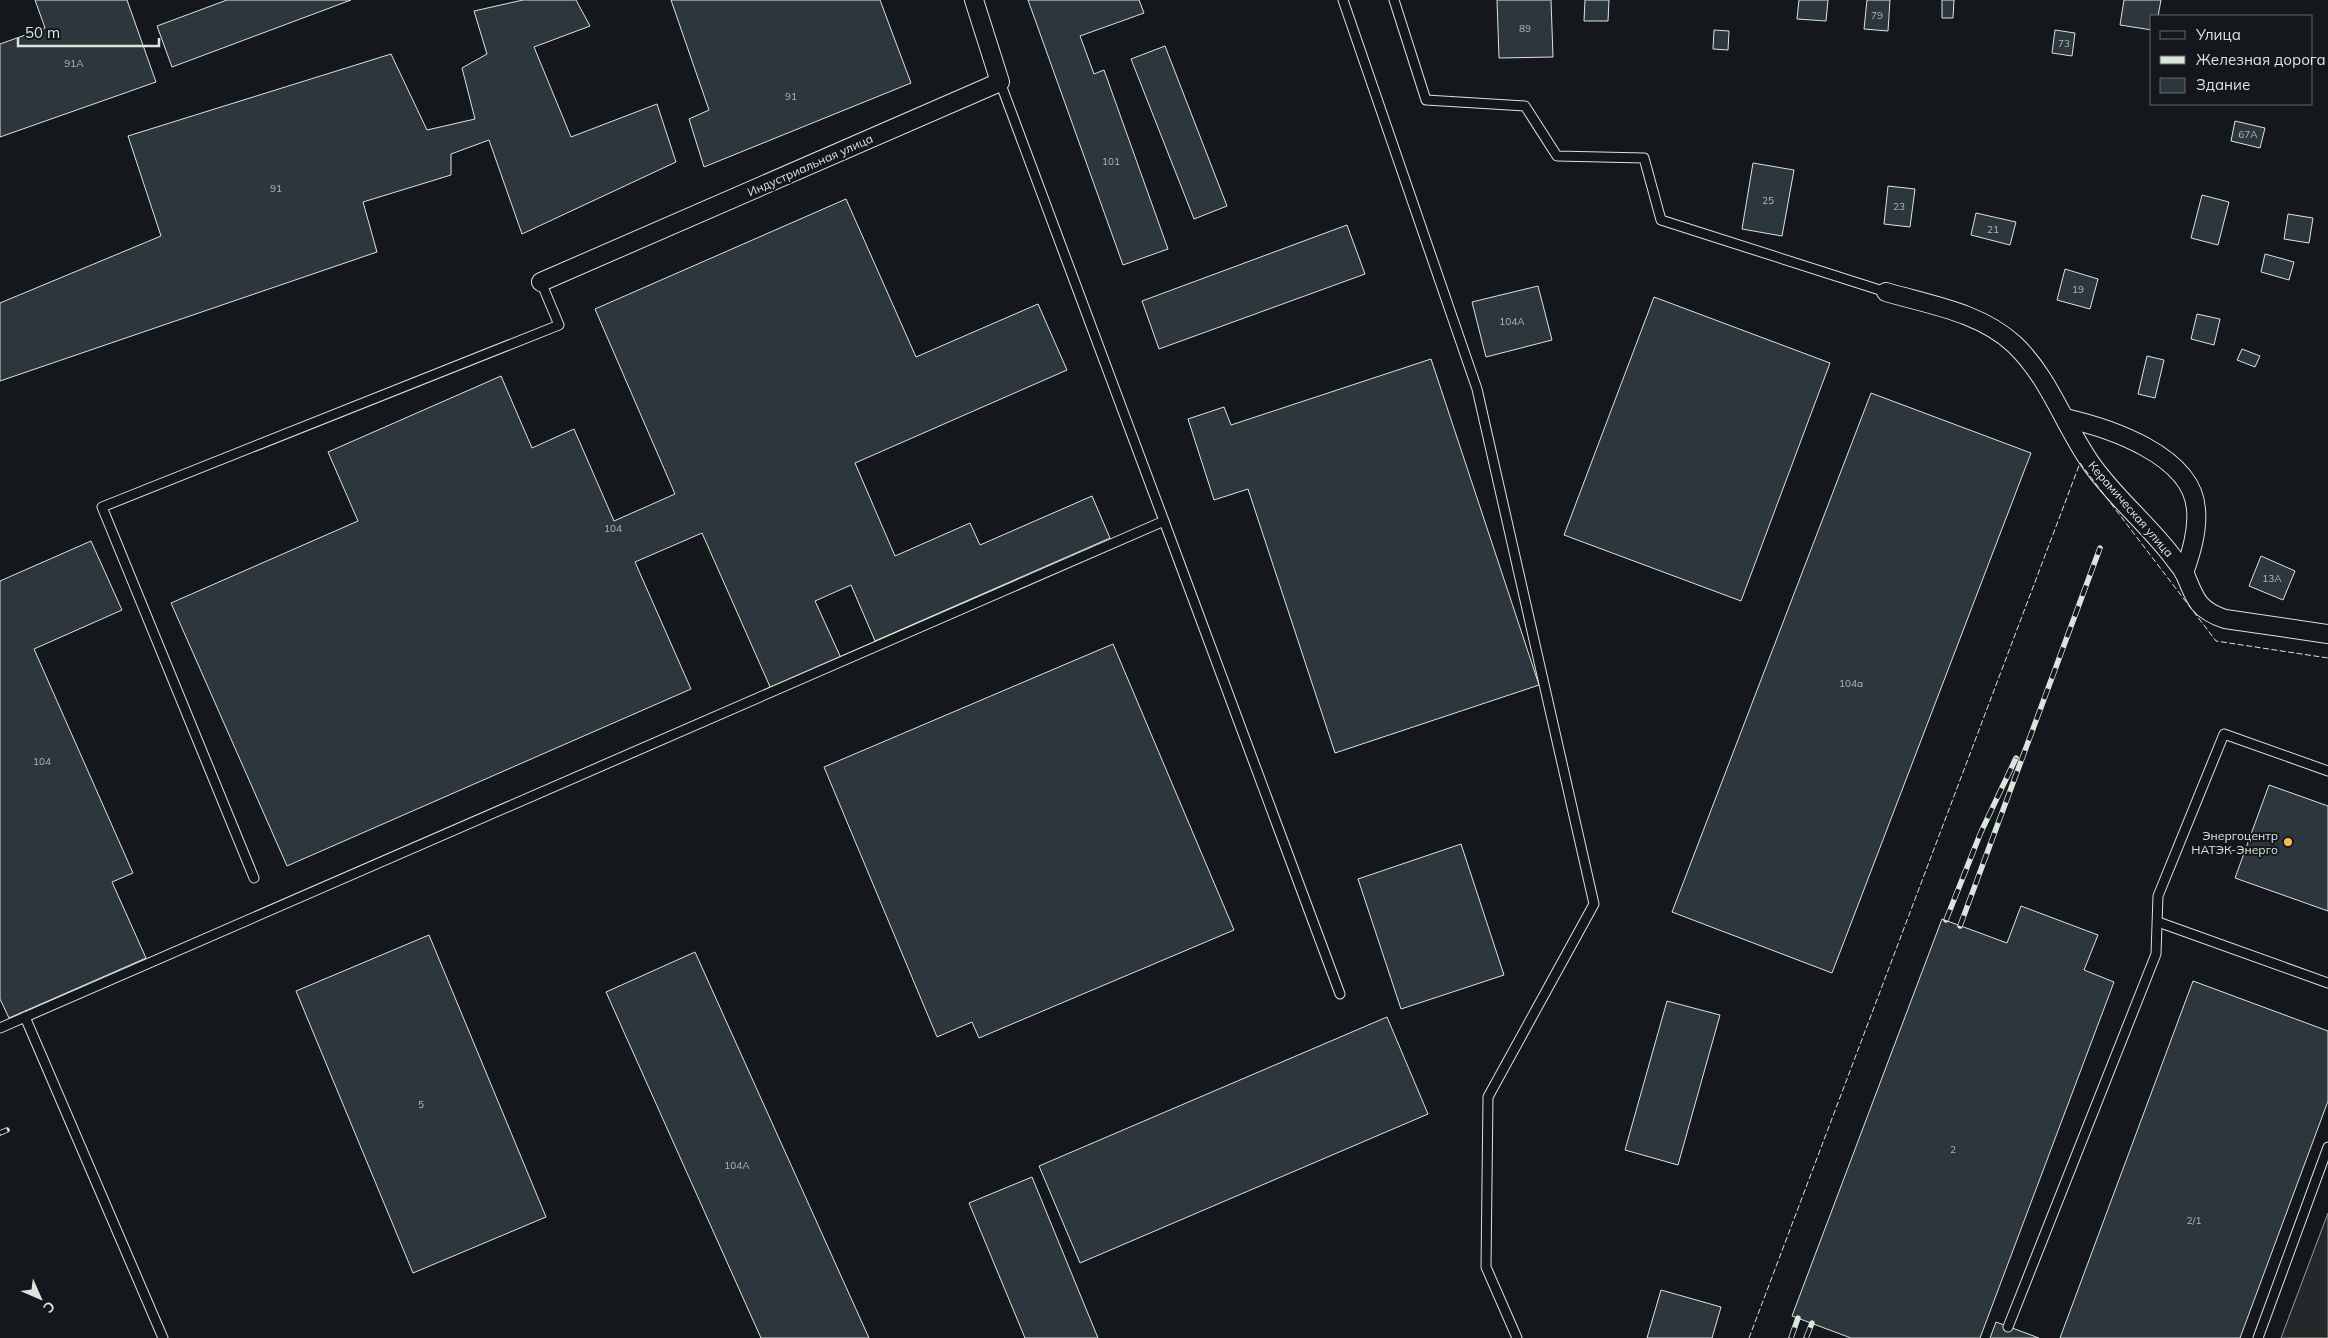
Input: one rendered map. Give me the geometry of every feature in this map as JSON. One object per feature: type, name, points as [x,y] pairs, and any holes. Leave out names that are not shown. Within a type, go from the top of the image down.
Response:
[{"type":"street","points":[[974,0],[1000,82]]},
{"type":"street","name":"Индустриальная улица","points":[[541,282],[1000,82]]},
{"type":"street","name":"Керамическая улица","points":[[1886,292],[1978,319],[2015,345],[2040,374],[2091,464],[2165,547],[2184,573],[2195,598],[2202,608],[2212,615],[2226,619],[2328,634]]},
{"type":"street","points":[[2065,418],[2099,426],[2126,436],[2153,452],[2174,469],[2190,487],[2196,508],[2196,530],[2184,573]]},
{"type":"lane","points":[[1343,0],[1477,389],[1594,904],[1488,1098],[1486,1267],[1517,1338]]},
{"type":"lane","points":[[1394,0],[1426,100],[1525,106],[1557,156],[1644,158],[1661,220],[1886,292]]},
{"type":"lane","points":[[1000,82],[1340,994]]},
{"type":"lane","points":[[254,878],[102,507],[559,325],[541,282]]},
{"type":"lane","points":[[0,1028],[1164,521]]},
{"type":"lane","points":[[2008,1327],[2156,954],[2158,896],[2224,734],[2328,771]]},
{"type":"lane","points":[[2158,922],[2328,983]]},
{"type":"lane","points":[[24,1017],[163,1338]]},
{"type":"lane","points":[[2258,1338],[2328,1147]]},
{"type":"shaded area","points":[[2328,1213],[2328,1338],[2281,1338]]},
{"type":"building","points":[[35,0],[127,0],[156,82],[0,137],[0,44],[45,28]]},
{"type":"building","points":[[227,0],[351,0],[172,67],[157,26]]},
{"type":"building","points":[[523,0],[576,0],[590,26],[534,47],[571,137],[657,104],[676,162],[522,234],[489,140],[451,154],[451,175],[363,202],[377,252],[0,381],[0,303],[161,236],[128,136],[391,54],[427,130],[475,119],[462,68],[487,54],[474,11]]},
{"type":"building","points":[[671,0],[880,0],[911,83],[704,167],[689,119],[709,110]]},
{"type":"building","points":[[1028,0],[1139,0],[1144,13],[1080,36],[1094,74],[1104,70],[1168,249],[1123,265]]},
{"type":"building","points":[[1497,0],[1551,0],[1553,57],[1499,58]]},
{"type":"building","points":[[1585,0],[1609,0],[1608,21],[1584,21]]},
{"type":"building","points":[[1799,0],[1828,0],[1826,21],[1797,19]]},
{"type":"building","points":[[1867,0],[1890,0],[1888,31],[1864,29]]},
{"type":"building","points":[[1942,0],[1954,0],[1953,18],[1942,18]]},
{"type":"building","points":[[2124,0],[2161,0],[2158,15],[2150,15],[2150,30],[2120,25]]},
{"type":"building","points":[[1714,30],[1729,31],[1728,50],[1713,49]]},
{"type":"building","points":[[2055,30],[2075,33],[2072,56],[2052,53]]},
{"type":"building","points":[[1165,46],[1227,206],[1194,219],[1131,59]]},
{"type":"building","points":[[2235,121],[2265,128],[2260,148],[2231,141]]},
{"type":"building","points":[[1753,163],[1794,170],[1782,236],[1742,229]]},
{"type":"building","points":[[1888,186],[1915,189],[1910,227],[1884,224]]},
{"type":"building","points":[[2202,195],[2229,202],[2218,245],[2191,238]]},
{"type":"building","points":[[846,199],[916,357],[1038,304],[1067,370],[855,463],[895,556],[970,523],[980,545],[1092,496],[1110,538],[875,641],[851,585],[815,601],[841,658],[771,689],[702,533],[635,562],[691,689],[287,866],[171,603],[358,521],[328,452],[501,376],[532,448],[574,429],[614,521],[675,494],[595,309]]},
{"type":"building","points":[[1976,213],[2016,222],[2010,245],[1971,235]]},
{"type":"building","points":[[2288,214],[2313,218],[2309,243],[2284,239]]},
{"type":"building","points":[[1347,225],[1365,274],[1159,349],[1142,301]]},
{"type":"building","points":[[2265,254],[2294,262],[2289,280],[2261,272]]},
{"type":"building","points":[[2065,269],[2098,279],[2090,309],[2057,300]]},
{"type":"building","points":[[1538,286],[1552,340],[1486,357],[1472,302]]},
{"type":"building","points":[[1654,297],[1830,363],[1741,601],[1564,535]]},
{"type":"building","points":[[2197,314],[2220,319],[2214,345],[2191,339]]},
{"type":"building","points":[[2242,349],[2260,356],[2255,367],[2237,360]]},
{"type":"building","points":[[2147,356],[2164,360],[2155,398],[2138,394]]},
{"type":"building","points":[[1431,359],[1539,685],[1335,753],[1248,489],[1214,500],[1188,419],[1224,407],[1231,425]]},
{"type":"building","points":[[1871,393],[2031,453],[1832,973],[1672,912]]},
{"type":"building","points":[[91,541],[122,610],[34,649],[133,873],[112,882],[146,958],[9,1018],[0,999],[0,581]]},
{"type":"building","points":[[2261,556],[2295,571],[2283,600],[2249,586]]},
{"type":"building","points":[[1113,644],[1234,930],[979,1038],[972,1022],[937,1037],[824,767]]},
{"type":"building","name":"Энергоцентр НАТЭК-Энерго","points":[[2269,785],[2328,806],[2328,911],[2235,878]]},
{"type":"building","points":[[1461,844],[1504,975],[1401,1009],[1358,879]]},
{"type":"building","points":[[2021,906],[2098,935],[2084,970],[2114,982],[1980,1338],[1851,1338],[1792,1316],[1942,919],[2007,943]]},
{"type":"building","points":[[429,935],[546,1217],[413,1273],[296,991]]},
{"type":"building","points":[[695,952],[869,1338],[761,1338],[606,992]]},
{"type":"building","points":[[2193,981],[2328,1031],[2328,1101],[2240,1338],[2060,1338]]},
{"type":"building","points":[[1667,1001],[1720,1015],[1678,1165],[1625,1150]]},
{"type":"building","points":[[1387,1017],[1428,1114],[1080,1263],[1039,1166]]},
{"type":"building","points":[[1032,1177],[1098,1338],[1025,1338],[969,1203]]},
{"type":"building","points":[[1661,1290],[1721,1307],[1712,1338],[1647,1338]]},
{"type":"building","points":[[1996,1322],[2039,1338],[1990,1338]]},
{"type":"railway","points":[[1960,926],[2100,548]]},
{"type":"railway","points":[[1946,920],[1981,832],[2016,758]]},
{"type":"railway","points":[[0,1133],[7,1130]]},
{"type":"railway","points":[[1791,1338],[1798,1318]]},
{"type":"railway","points":[[1806,1338],[1812,1323]]},
{"type":"fence","points":[[1749,1338],[2080,463],[2216,641],[2328,658]]},
{"type":"place","name":"Энергоцентр НАТЭК-Энерго","points":[[2288,842]]}]
